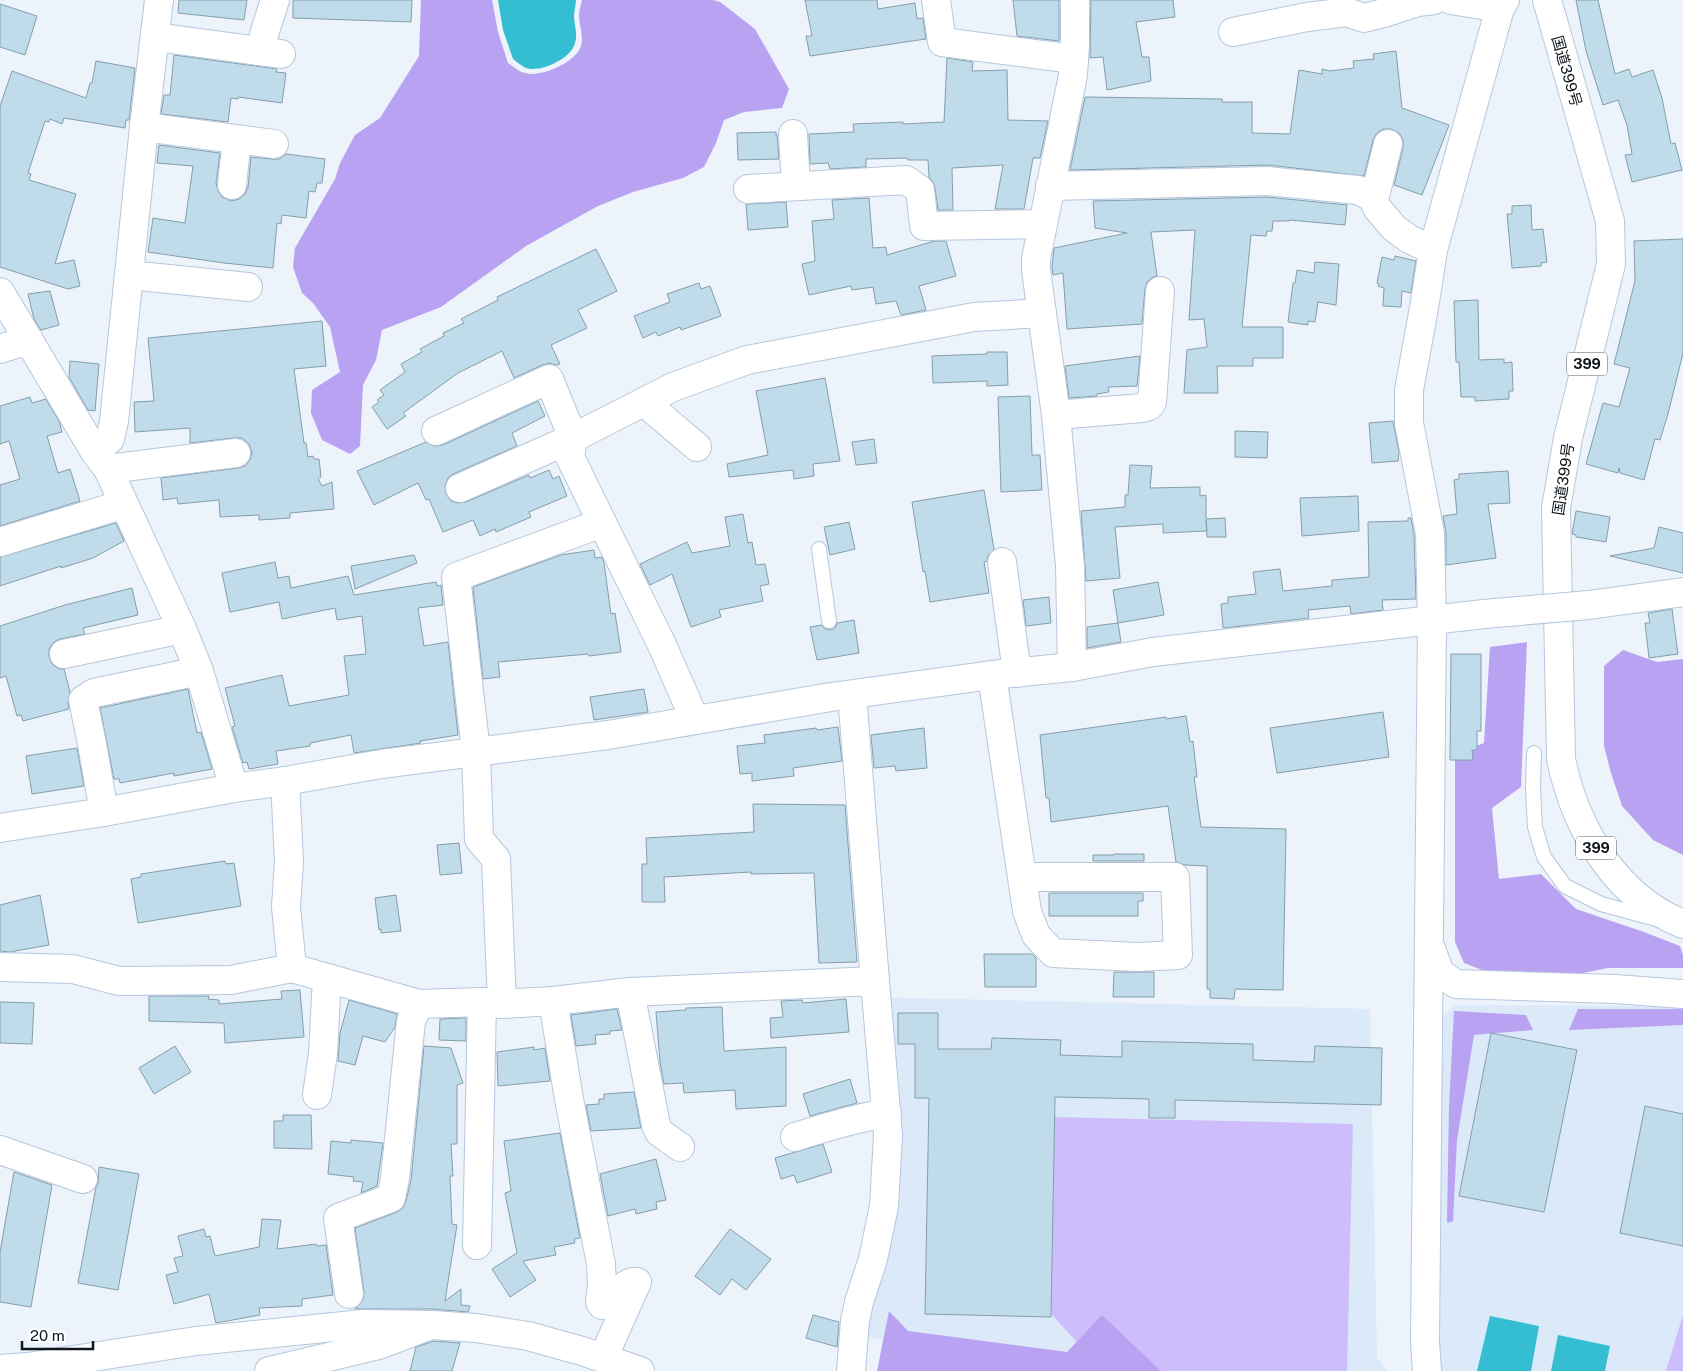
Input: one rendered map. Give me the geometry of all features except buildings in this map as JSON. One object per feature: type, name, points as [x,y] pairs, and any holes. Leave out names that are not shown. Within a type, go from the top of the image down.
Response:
[{"type":"main road","points":[[102,460],[114,421],[159,0]]},
{"type":"main road","points":[[155,37],[271,52],[265,31],[276,0]]},
{"type":"main road","points":[[936,0],[942,42],[1074,60]]},
{"type":"main road","points":[[1072,667],[1070,566],[1056,415],[1036,259],[1073,75],[1075,0]]},
{"type":"main road","points":[[1232,32],[1307,17],[1346,12],[1364,18],[1418,2],[1434,0]]},
{"type":"main road","points":[[1427,1371],[1432,621],[1430,533],[1409,423],[1409,390],[1433,250],[1503,4],[1451,0]]},
{"type":"main road","name":"国道399号","points":[[1547,0],[1610,221],[1611,256],[1602,306],[1568,438],[1556,508],[1561,759],[1566,783],[1575,809],[1603,860],[1620,880],[1641,899],[1666,917],[1683,925]]},
{"type":"main road","points":[[144,127],[274,144]]},
{"type":"main road","points":[[793,134],[796,186]]},
{"type":"main road","points":[[232,185],[237,139]]},
{"type":"main road","points":[[1373,198],[1388,144]]},
{"type":"main road","points":[[748,189],[906,180],[920,190],[924,226],[1042,224]]},
{"type":"main road","points":[[1050,186],[1268,181],[1358,190],[1373,198],[1377,208],[1394,228],[1409,239],[1433,250]]},
{"type":"main road","points":[[129,275],[248,288]]},
{"type":"main road","points":[[1056,415],[1149,406],[1152,402],[1160,291]]},
{"type":"main road","points":[[0,292],[102,460],[124,504],[182,629],[199,671],[234,788]]},
{"type":"main road","points":[[460,488],[573,438],[673,387],[747,360],[974,317],[1042,313]]},
{"type":"main road","points":[[0,349],[29,340]]},
{"type":"main road","points":[[436,431],[549,379],[573,438],[570,457],[662,645],[695,720]]},
{"type":"main road","points":[[644,402],[697,447]]},
{"type":"main road","points":[[102,460],[236,453]]},
{"type":"main road","points":[[0,542],[124,504]]},
{"type":"main road","points":[[477,1245],[492,1003],[496,858],[479,839],[476,752],[456,577],[602,523]]},
{"type":"main road","points":[[1002,562],[1005,674],[1022,877],[1026,912],[1036,934],[1053,953],[1137,957],[1178,955],[1175,877],[1022,877]]},
{"type":"main road","points":[[0,828],[381,764],[608,735],[852,695],[1005,674],[1072,667],[1153,652],[1484,614],[1589,605],[1683,592]]},
{"type":"main road","points":[[64,654],[182,629]]},
{"type":"main road","points":[[104,812],[83,700],[94,693],[199,671]]},
{"type":"main road","points":[[851,1371],[855,1321],[873,1259],[884,1206],[888,1136],[852,695]]},
{"type":"main road","points":[[285,781],[289,862],[286,907],[292,968]]},
{"type":"main road","points":[[1429,942],[1440,973],[1456,984],[1615,989],[1683,994]]},
{"type":"main road","points":[[0,967],[73,969],[118,981],[232,980],[292,968],[419,1004],[553,1001],[630,992],[875,981]]},
{"type":"main road","points":[[317,1095],[323,1053],[328,978]]},
{"type":"main road","points":[[630,992],[656,1125],[659,1132],[680,1147]]},
{"type":"main road","points":[[553,1001],[568,1099],[601,1264],[602,1285],[600,1302],[602,1305],[606,1305],[628,1284],[633,1281],[637,1282],[603,1358]]},
{"type":"main road","points":[[349,1294],[338,1218],[391,1198],[396,1168],[411,1021],[419,1004]]},
{"type":"main road","points":[[795,1138],[830,1125],[865,1116],[887,1113]]},
{"type":"main road","points":[[0,1150],[82,1179]]},
{"type":"main road","points":[[0,1369],[28,1367],[196,1341],[363,1324],[476,1328],[528,1336],[582,1351],[640,1371]]},
{"type":"main road","points":[[269,1371],[302,1367],[379,1345],[432,1325]]},
{"type":"lane","points":[[819,548],[829,621]]},
{"type":"lane","points":[[1534,753],[1535,828],[1544,857],[1565,886],[1601,904],[1683,925]]},
{"type":"shaded area","points":[[421,0],[492,0],[498,32],[508,63],[525,73],[532,74],[557,67],[578,52],[582,42],[579,15],[582,0],[713,0],[720,2],[755,29],[789,89],[782,108],[744,112],[724,120],[716,143],[704,167],[683,178],[633,192],[598,206],[526,246],[441,307],[382,330],[376,360],[363,385],[360,446],[350,454],[322,440],[311,413],[312,390],[340,372],[330,327],[313,303],[302,293],[293,267],[295,248],[335,179],[340,163],[355,135],[380,118],[419,56]]},
{"type":"shaded area","points":[[1527,642],[1521,787],[1492,808],[1499,879],[1541,874],[1576,909],[1680,946],[1683,955],[1683,968],[1608,968],[1558,978],[1495,975],[1464,963],[1455,942],[1455,754],[1484,743],[1490,647]]},
{"type":"shaded area","points":[[1623,650],[1657,662],[1683,659],[1683,855],[1653,840],[1622,806],[1611,773],[1604,746],[1604,666]]},
{"type":"shaded area","points":[[866,997],[1370,1009],[1377,1357],[1387,1371],[1022,1371],[1009,1362],[859,1335],[878,1129]]},
{"type":"shaded area","points":[[1455,1005],[1683,1006],[1683,1371],[1438,1371],[1442,1018]]},
{"type":"shaded area","points":[[1578,1009],[1683,1009],[1683,1025],[1569,1030]]},
{"type":"shaded area","points":[[1454,1011],[1526,1015],[1533,1030],[1474,1035],[1457,1140],[1453,1221],[1447,1223],[1449,1106]]},
{"type":"shaded area","points":[[1052,1117],[1353,1124],[1347,1371],[1103,1371],[1044,1306]]},
{"type":"shaded area","points":[[889,1311],[908,1331],[1067,1352],[1102,1315],[1161,1371],[877,1371]]},
{"type":"shaded area","points":[[1683,1315],[1683,1371],[1666,1371]]},
{"type":"water","points":[[498,0],[576,0],[574,16],[576,36],[573,49],[555,63],[540,68],[526,68],[513,59],[503,30]]},
{"type":"water","points":[[1490,1316],[1539,1326],[1531,1371],[1477,1371]]},
{"type":"water","points":[[1558,1335],[1610,1346],[1605,1371],[1551,1371]]}]
